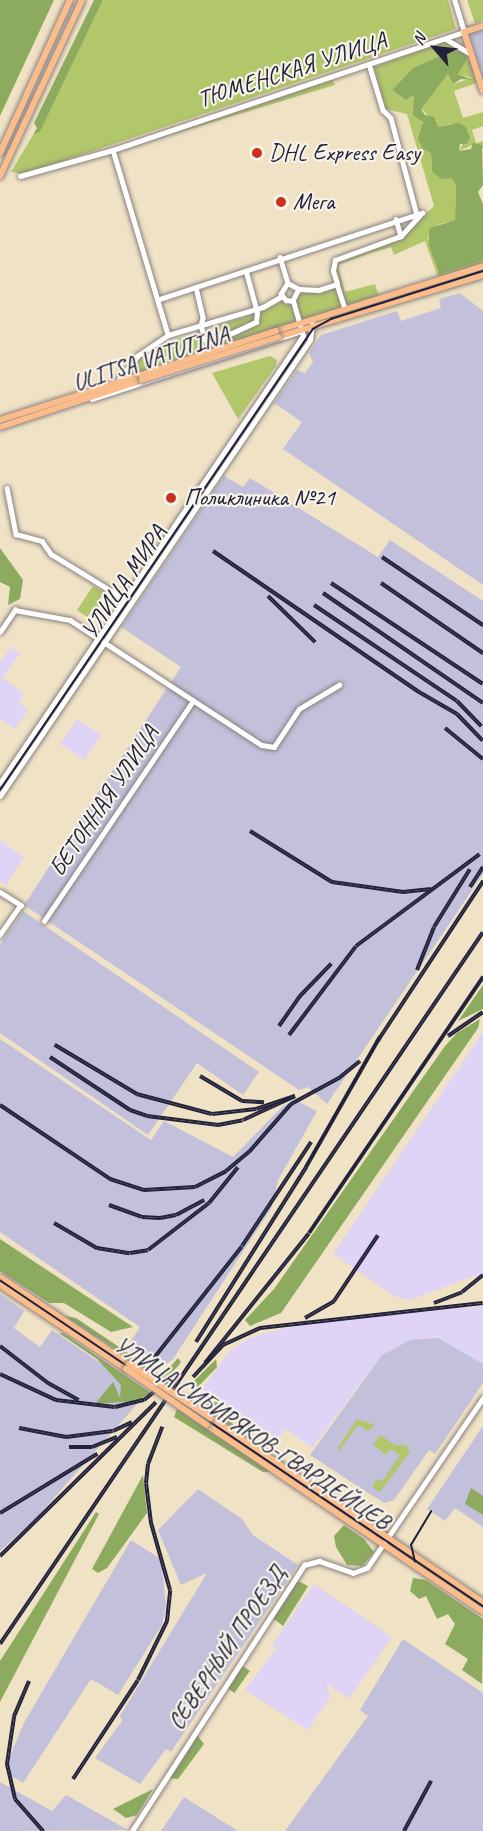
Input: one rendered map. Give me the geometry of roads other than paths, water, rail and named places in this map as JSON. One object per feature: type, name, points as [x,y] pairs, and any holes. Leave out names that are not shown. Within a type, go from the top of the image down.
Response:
[{"type":"main road","points":[[0,153],[70,0]]},
{"type":"main road","points":[[0,176],[82,0]]},
{"type":"main road","name":"ТЮМЕНСКАЯ УЛИЦА","points":[[464,32],[483,26]]},
{"type":"main road","points":[[464,32],[483,91]]},
{"type":"main road","points":[[301,328],[345,309],[483,266]]},
{"type":"main road","points":[[311,324],[483,275]]},
{"type":"main road","name":"ULITSA VATUTINA","points":[[0,427],[78,402],[142,377],[301,328]]},
{"type":"main road","name":"ULITSA VATUTINA","points":[[2,420],[117,382],[142,377]]},
{"type":"main road","name":"УЛИЦА СИБИРЯКОВ-ГВАРДЕЙЦЕВ","points":[[0,1277],[483,1612]]},
{"type":"main road","name":"УЛИЦА СИБИРЯКОВ-ГВАРДЕЙЦЕВ","points":[[0,1285],[128,1366]]},
{"type":"main road","name":"УЛИЦА СИБИРЯКОВ-ГВАРДЕЙЦЕВ","points":[[209,1422],[483,1602]]},
{"type":"street","points":[[454,0],[464,32]]},
{"type":"street","name":"ТЮМЕНСКАЯ УЛИЦА","points":[[20,176],[113,150],[464,32]]},
{"type":"street","points":[[443,39],[459,44],[471,55]]},
{"type":"street","points":[[369,64],[383,110],[391,118],[417,215]]},
{"type":"street","points":[[113,150],[168,335]]},
{"type":"street","points":[[159,299],[246,272],[250,267],[280,257],[301,255],[422,213],[401,236],[335,260],[333,271],[345,309]]},
{"type":"street","points":[[397,220],[401,236]]},
{"type":"street","points":[[280,257],[288,283],[299,289],[319,290],[337,284]]},
{"type":"street","points":[[216,362],[215,342],[251,327],[256,322],[256,309],[246,272]]},
{"type":"street","points":[[282,296],[282,288],[288,283]]},
{"type":"street","points":[[196,287],[203,318],[201,326],[216,362]]},
{"type":"street","points":[[78,402],[287,339],[301,328],[293,301],[299,289]]},
{"type":"street","points":[[117,382],[137,356],[168,335],[256,309],[282,296]]},
{"type":"street","points":[[282,296],[293,301]]},
{"type":"street","name":"УЛИЦА МИРА","points":[[0,796],[310,340],[311,324]]},
{"type":"street","name":"УЛИЦА МИРА","points":[[0,783],[297,346],[301,328]]},
{"type":"street","points":[[287,339],[297,346]]},
{"type":"street","points":[[237,433],[243,437]]},
{"type":"street","points":[[7,488],[16,534],[42,541],[51,554],[131,603]]},
{"type":"street","points":[[0,632],[15,610],[70,620],[262,745],[274,747],[299,709],[339,685]]},
{"type":"street","name":"БЕТОННАЯ УЛИЦА","points":[[45,921],[193,701]]},
{"type":"street","points":[[0,892],[21,905],[0,935]]},
{"type":"street","name":"СЕВЕРНЫЙ ПРОЕЗД","points":[[132,1831],[304,1565],[319,1561],[344,1571],[360,1571],[384,1544],[483,1398]]},
{"type":"tram line","points":[[0,790],[313,329],[331,319],[483,271]]},
{"type":"tram line","points":[[0,1280],[483,1606]]},
{"type":"tram line","points":[[415,1562],[411,1545],[431,1512]]},
{"type":"railway","points":[[213,551],[419,692],[457,714],[483,741]]},
{"type":"railway","points":[[382,557],[483,625]]},
{"type":"railway","points":[[331,583],[483,684]]},
{"type":"railway","points":[[381,583],[483,653]]},
{"type":"railway","points":[[323,593],[483,703]]},
{"type":"railway","points":[[268,596],[315,642]]},
{"type":"railway","points":[[314,605],[457,701],[481,726]]},
{"type":"railway","points":[[445,728],[483,759]]},
{"type":"railway","points":[[250,831],[332,882],[403,892],[431,889]]},
{"type":"railway","points":[[289,1035],[356,946],[480,854]]},
{"type":"railway","points":[[470,887],[483,867]]},
{"type":"railway","points":[[417,970],[434,927],[470,869]]},
{"type":"railway","points":[[377,1042],[483,881]]},
{"type":"railway","points":[[0,1644],[483,932]]},
{"type":"railway","points":[[279,1026],[300,996],[331,964]]},
{"type":"railway","points":[[205,1363],[309,1233],[483,977]]},
{"type":"railway","points":[[448,1036],[483,1012]]},
{"type":"railway","points":[[196,1342],[306,1167],[380,1037]]},
{"type":"railway","points":[[50,1057],[130,1110],[147,1116],[218,1125],[243,1120],[295,1096],[256,1109],[212,1114],[137,1094],[55,1045]]},
{"type":"railway","points":[[0,1105],[110,1179],[144,1190],[195,1187],[226,1171],[249,1152],[291,1104],[339,1078],[360,1061]]},
{"type":"railway","points":[[200,1076],[242,1101],[264,1102]]},
{"type":"railway","points":[[154,1358],[242,1246],[311,1142]]},
{"type":"railway","points":[[54,1223],[97,1248],[130,1253],[148,1250],[209,1203],[238,1167]]},
{"type":"railway","points":[[109,1205],[142,1217],[160,1218],[176,1215],[204,1200]]},
{"type":"railway","points":[[305,1318],[334,1301],[378,1235]]},
{"type":"railway","points":[[434,1303],[462,1292],[483,1275]]},
{"type":"railway","points":[[193,1377],[223,1345],[260,1328],[483,1303]]},
{"type":"railway","points":[[0,1346],[48,1383],[79,1400]]},
{"type":"railway","points":[[0,1374],[56,1400],[115,1407],[144,1400],[175,1375]]},
{"type":"railway","points":[[0,1556],[156,1402]]},
{"type":"railway","points":[[19,1428],[66,1437],[113,1431],[132,1422]]},
{"type":"railway","points":[[73,1779],[138,1680],[167,1621],[170,1590],[151,1523],[146,1483],[148,1464],[162,1427]]},
{"type":"railway","points":[[69,1447],[92,1447],[117,1437]]},
{"type":"railway","points":[[0,1513],[97,1454]]},
{"type":"railway","points":[[29,1681],[14,1717],[7,1764],[15,1799],[43,1831]]},
{"type":"railway","points":[[404,1831],[431,1781]]},
{"type":"place","name":"DHL Express Easy","points":[[257,153]]},
{"type":"place","name":"Мега","points":[[281,202]]},
{"type":"place","name":"Поликлиника №21","points":[[171,498]]}]
